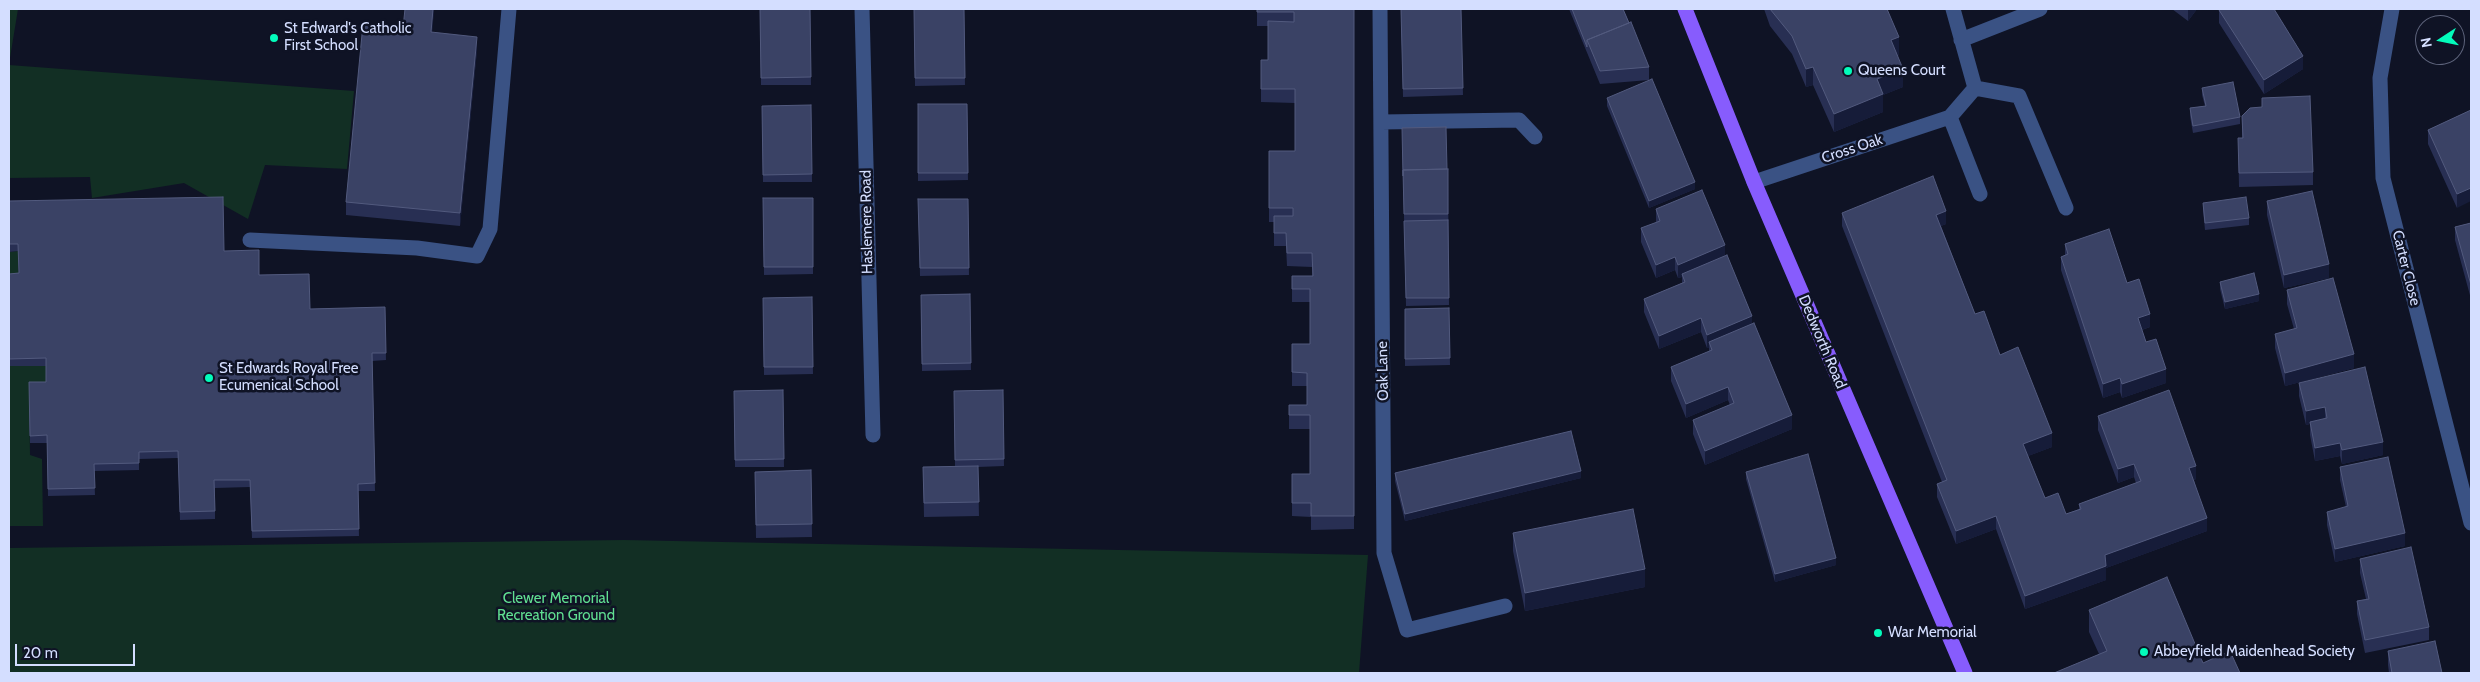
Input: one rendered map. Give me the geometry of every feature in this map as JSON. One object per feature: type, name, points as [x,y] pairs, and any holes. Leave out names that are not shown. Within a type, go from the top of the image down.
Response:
[{"type":"main road","name":"Dedworth Road","points":[[1685,9],[1754,182],[1965,673]]},
{"type":"street","points":[[250,240],[417,248],[477,256],[490,229],[509,9]]},
{"type":"street","name":"Haslemere Road","points":[[862,9],[873,435]]},
{"type":"street","name":"Oak Lane","points":[[1380,9],[1384,554],[1407,630],[1505,606]]},
{"type":"street","points":[[1953,9],[1975,88]]},
{"type":"street","points":[[1961,40],[2040,9]]},
{"type":"street","name":"Carter Close","points":[[2392,9],[2380,78],[2383,178],[2471,523]]},
{"type":"street","points":[[1975,88],[1950,117],[1980,194]]},
{"type":"street","points":[[1975,88],[2019,96],[2066,208]]},
{"type":"street","name":"Cross Oak","points":[[1754,182],[1950,117]]},
{"type":"street","points":[[1380,122],[1519,120],[1535,138]]},
{"type":"green space","points":[[9,9],[18,9],[9,64]]},
{"type":"green space","points":[[9,65],[354,91],[347,169],[265,165],[248,219],[184,183],[92,198],[90,177],[9,178]]},
{"type":"green space","points":[[18,251],[19,281],[9,281],[9,252]]},
{"type":"green space","points":[[9,366],[46,366],[46,389],[29,390],[30,455],[42,459],[43,526],[9,526]]},
{"type":"green space","name":"Clewer Memorial Recreation Ground","points":[[624,540],[1368,555],[1359,673],[9,673],[9,548]]},
{"type":"building","points":[[405,9],[433,9],[431,32],[477,37],[460,213],[346,202],[363,24],[403,28]]},
{"type":"building","points":[[760,9],[810,9],[811,77],[761,78]]},
{"type":"building","points":[[914,9],[964,9],[965,78],[915,78]]},
{"type":"building","points":[[1257,9],[1354,9],[1354,516],[1311,516],[1311,503],[1292,503],[1292,474],[1310,474],[1310,415],[1289,415],[1289,405],[1307,405],[1307,373],[1292,372],[1292,344],[1310,344],[1310,289],[1292,289],[1292,276],[1313,276],[1312,253],[1287,253],[1286,233],[1274,233],[1274,216],[1293,216],[1293,208],[1269,208],[1269,151],[1295,151],[1295,89],[1261,89],[1261,60],[1268,60],[1268,21],[1294,22],[1294,12],[1257,12]]},
{"type":"building","points":[[1401,9],[1461,9],[1463,88],[1403,89]]},
{"type":"building","points":[[1572,9],[1623,9],[1629,23],[1587,40],[1587,47]]},
{"type":"building","name":"Queens Court","points":[[1770,9],[1887,9],[1899,37],[1891,40],[1903,69],[1877,79],[1883,94],[1834,114],[1813,67],[1806,69],[1792,36]]},
{"type":"building","points":[[2274,9],[2303,56],[2264,80],[2219,10]]},
{"type":"building","points":[[1631,22],[1649,67],[1600,71],[1587,40]]},
{"type":"building","points":[[1652,79],[1695,182],[1649,201],[1607,98]]},
{"type":"building","points":[[2233,82],[2240,117],[2193,126],[2190,108],[2206,106],[2202,88]]},
{"type":"building","points":[[2310,96],[2313,172],[2239,173],[2238,138],[2243,138],[2242,116],[2250,108],[2262,107],[2262,98]]},
{"type":"building","points":[[918,104],[967,104],[968,173],[918,173]]},
{"type":"building","points":[[811,105],[812,174],[763,175],[762,106]]},
{"type":"building","points":[[2471,110],[2471,188],[2457,194],[2428,130]]},
{"type":"building","points":[[1446,127],[1447,169],[1403,170],[1403,176],[1402,128]]},
{"type":"building","points":[[1448,169],[1448,214],[1404,214],[1403,170]]},
{"type":"building","points":[[1933,176],[1946,211],[1936,215],[1975,314],[1984,311],[2000,355],[2018,347],[2052,433],[2023,444],[2045,498],[2058,493],[2066,514],[2081,509],[2079,504],[2141,481],[2134,464],[2118,469],[2098,416],[2169,390],[2196,466],[2189,468],[2207,518],[2105,555],[2106,566],[2025,596],[1996,516],[1956,531],[1937,484],[1947,480],[1842,213]]},
{"type":"building","points":[[1702,190],[1725,245],[1678,265],[1675,257],[1656,265],[1641,228],[1660,221],[1656,209]]},
{"type":"building","points":[[2312,191],[2329,264],[2284,275],[2267,201]]},
{"type":"building","name":"St Edwards Royal Free Ecumenical School","points":[[223,197],[224,251],[259,250],[259,275],[309,274],[310,309],[385,307],[386,353],[372,353],[375,483],[358,484],[359,529],[252,531],[250,480],[214,480],[215,511],[180,512],[178,451],[139,452],[139,463],[94,464],[95,488],[48,489],[47,435],[30,436],[29,382],[46,382],[46,358],[9,359],[9,274],[19,273],[18,244],[9,244],[9,201]]},
{"type":"building","points":[[2246,197],[2249,218],[2205,223],[2203,203]]},
{"type":"building","points":[[763,198],[813,198],[813,267],[764,267]]},
{"type":"building","points":[[918,199],[968,199],[969,268],[920,268]]},
{"type":"building","points":[[1448,220],[1449,298],[1406,298],[1404,221]]},
{"type":"building","points":[[2471,223],[2471,285],[2455,227]]},
{"type":"building","points":[[2109,229],[2127,283],[2139,279],[2150,314],[2138,318],[2146,342],[2156,339],[2166,369],[2122,384],[2120,378],[2103,384],[2061,257],[2068,254],[2065,244]]},
{"type":"building","points":[[1727,255],[1752,316],[1707,335],[1701,318],[1659,336],[1644,299],[1685,282],[1682,274]]},
{"type":"building","points":[[2254,273],[2259,294],[2225,302],[2220,282]]},
{"type":"building","points":[[2333,278],[2354,354],[2285,373],[2275,334],[2297,328],[2287,290]]},
{"type":"building","points":[[970,294],[971,363],[922,364],[921,295]]},
{"type":"building","points":[[812,297],[813,367],[764,367],[763,298]]},
{"type":"building","points":[[1449,308],[1450,358],[1405,359],[1405,309]]},
{"type":"building","points":[[1754,323],[1792,415],[1705,451],[1693,420],[1734,403],[1728,387],[1686,404],[1671,367],[1712,350],[1709,342]]},
{"type":"building","points":[[2365,367],[2383,442],[2342,450],[2340,443],[2315,448],[2310,422],[2327,418],[2325,407],[2306,411],[2299,383]]},
{"type":"building","points":[[783,390],[784,459],[735,460],[734,391]]},
{"type":"building","points":[[1003,390],[1004,459],[955,460],[954,391]]},
{"type":"building","points":[[1571,431],[1581,471],[1405,514],[1395,473]]},
{"type":"building","points":[[1808,454],[1836,558],[1775,574],[1746,472]]},
{"type":"building","points":[[2388,457],[2405,533],[2335,549],[2327,512],[2348,506],[2340,467]]},
{"type":"building","points":[[978,466],[979,502],[924,503],[923,467]]},
{"type":"building","points":[[811,470],[812,524],[756,525],[755,472]]},
{"type":"building","points":[[1633,509],[1645,569],[1525,593],[1513,533]]},
{"type":"building","points":[[2411,547],[2429,627],[2365,640],[2357,601],[2369,599],[2360,559]]},
{"type":"building","points":[[2167,577],[2203,663],[2230,651],[2240,673],[2054,673],[2107,651],[2089,610]]},
{"type":"building","points":[[2435,641],[2442,673],[2392,673],[2388,651]]},
{"type":"place","name":"St Edward's Catholic First School","points":[[274,38]]},
{"type":"place","name":"Queens Court","points":[[1848,71]]},
{"type":"place","name":"St Edwards Royal Free Ecumenical School","points":[[209,378]]},
{"type":"place","name":"War Memorial","points":[[1878,633]]},
{"type":"place","name":"Abbeyfield Maidenhead Society","points":[[2144,652]]}]
